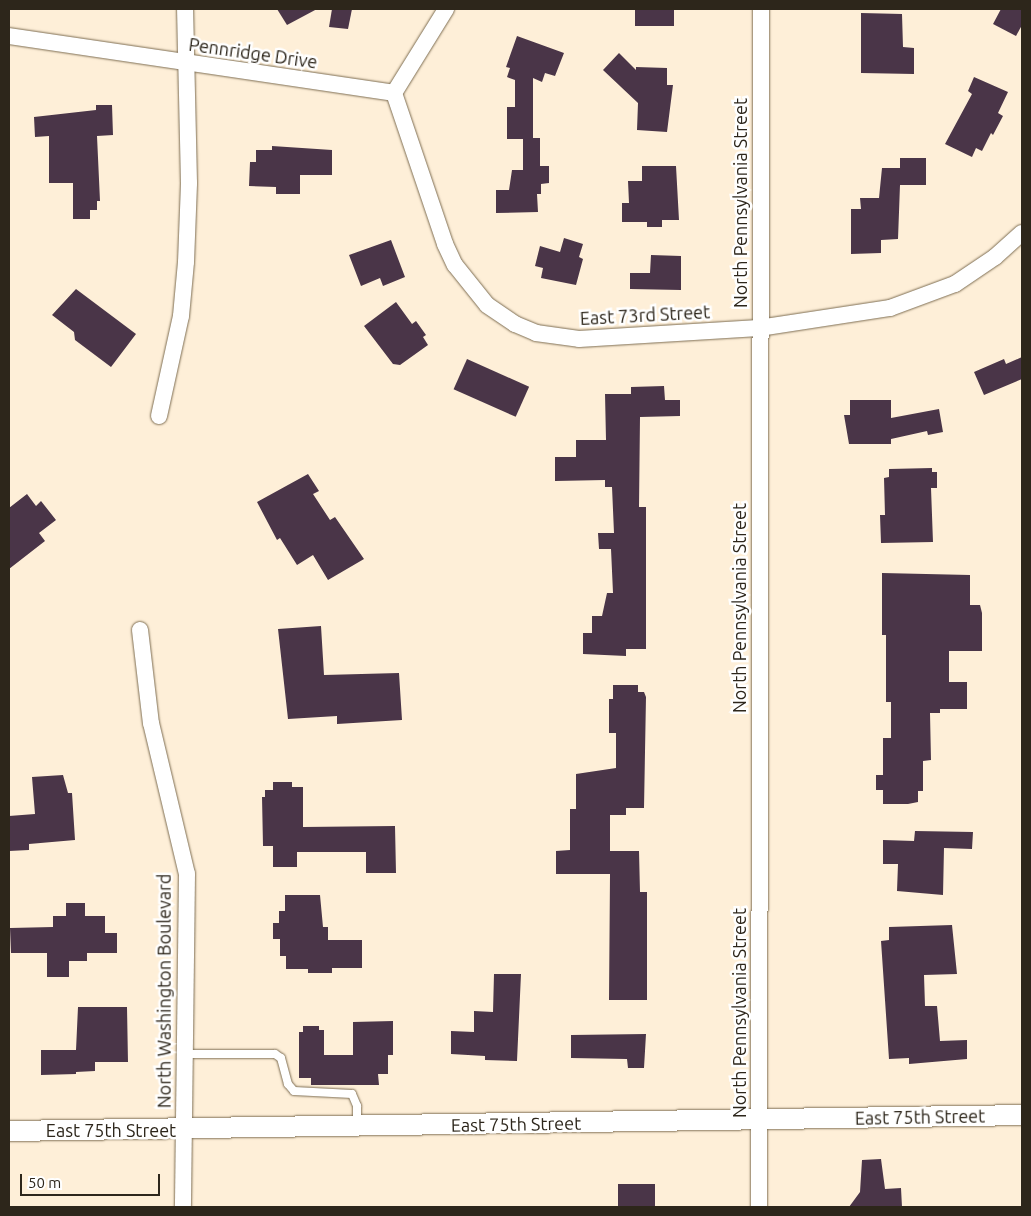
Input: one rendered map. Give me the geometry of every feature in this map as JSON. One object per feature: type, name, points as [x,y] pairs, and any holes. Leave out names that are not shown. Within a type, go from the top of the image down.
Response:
[{"type":"street","points":[[159,416],[180,324],[186,262],[189,183],[185,9]]},
{"type":"street","points":[[394,94],[446,9]]},
{"type":"street","name":"North Pennsylvania Street","points":[[759,1207],[761,9]]},
{"type":"street","name":"Pennridge Drive","points":[[9,36],[394,94]]},
{"type":"street","name":"East 73rd Street","points":[[394,94],[450,255],[480,297],[506,319],[536,333],[567,339],[759,328],[870,312],[910,303],[955,284],[995,257],[1022,233]]},
{"type":"street","name":"North Washington Boulevard","points":[[140,630],[151,723],[186,874],[183,1207]]},
{"type":"street","name":"East 75th Street","points":[[9,1131],[1022,1116]]},
{"type":"lane","points":[[184,1054],[275,1054],[281,1058],[288,1084],[294,1091],[352,1094],[357,1106],[357,1127]]},
{"type":"building","points":[[277,9],[317,9],[287,25]]},
{"type":"building","points":[[332,9],[352,9],[348,29],[329,27]]},
{"type":"building","points":[[635,9],[674,9],[674,26],[635,26]]},
{"type":"building","points":[[1001,9],[1022,9],[1022,25],[1016,36],[993,24]]},
{"type":"building","points":[[861,13],[902,14],[903,47],[914,48],[914,74],[861,73]]},
{"type":"building","points":[[517,36],[564,53],[555,76],[545,73],[542,82],[533,78],[533,138],[540,138],[540,166],[549,166],[549,183],[541,184],[541,194],[537,194],[538,212],[496,213],[496,190],[509,190],[512,170],[523,170],[523,139],[507,139],[507,107],[515,107],[515,80],[507,77],[510,68],[506,67]]},
{"type":"building","points":[[619,53],[636,70],[636,67],[667,68],[667,85],[673,85],[667,132],[637,130],[638,103],[603,70]]},
{"type":"building","points":[[974,77],[1008,92],[998,113],[1003,116],[993,135],[991,133],[982,151],[976,148],[972,157],[945,144],[972,94],[968,91]]},
{"type":"building","points":[[96,105],[112,105],[113,135],[97,136],[100,201],[97,201],[97,210],[90,210],[90,219],[73,219],[73,183],[49,183],[49,136],[35,137],[34,117],[96,110]]},
{"type":"building","points":[[272,146],[332,150],[332,175],[300,175],[300,194],[276,194],[276,187],[249,186],[250,162],[256,162],[256,150],[272,150]]},
{"type":"building","points":[[900,158],[926,158],[926,185],[900,185],[898,239],[881,240],[881,253],[851,254],[851,209],[861,209],[860,198],[879,198],[882,168],[900,168]]},
{"type":"building","points":[[642,166],[676,166],[679,220],[662,220],[662,227],[647,227],[647,222],[622,222],[622,203],[629,203],[628,181],[642,181]]},
{"type":"building","points":[[564,238],[583,244],[579,257],[583,259],[576,285],[541,278],[543,268],[535,266],[540,246],[560,252]]},
{"type":"building","points":[[391,240],[405,277],[383,286],[380,278],[361,286],[349,255]]},
{"type":"building","points":[[651,255],[681,256],[681,290],[630,289],[630,273],[650,273]]},
{"type":"building","points":[[76,289],[136,334],[111,367],[75,340],[74,332],[52,315]]},
{"type":"building","points":[[396,302],[412,324],[416,321],[426,335],[423,337],[428,345],[400,365],[393,364],[364,326]]},
{"type":"building","points":[[1022,357],[1022,379],[984,395],[974,372],[1004,359],[1006,364]]},
{"type":"building","points":[[467,359],[529,387],[516,417],[454,389]]},
{"type":"building","points":[[664,386],[665,400],[680,400],[680,416],[640,417],[639,507],[646,507],[646,649],[626,649],[626,656],[583,654],[583,633],[592,633],[592,616],[602,616],[607,593],[613,593],[611,549],[599,549],[598,533],[614,533],[612,487],[605,487],[605,480],[555,481],[555,457],[576,457],[576,440],[606,440],[605,394],[631,394],[631,387]]},
{"type":"building","points":[[850,400],[891,400],[891,418],[939,409],[943,432],[928,435],[927,431],[891,439],[891,444],[849,444],[844,415],[850,415]]},
{"type":"building","points":[[932,468],[932,472],[937,472],[937,488],[931,488],[933,542],[881,543],[880,515],[885,515],[884,478],[889,477],[889,469]]},
{"type":"building","points":[[308,474],[319,491],[313,494],[330,520],[335,517],[364,559],[328,580],[313,555],[297,565],[280,538],[277,540],[257,502]]},
{"type":"building","points":[[27,494],[36,506],[41,501],[56,520],[39,533],[45,541],[9,569],[9,508]]},
{"type":"building","points":[[882,573],[970,575],[970,605],[980,605],[982,613],[982,651],[949,651],[949,682],[967,682],[967,709],[940,709],[940,713],[930,713],[931,760],[923,761],[923,791],[918,791],[918,802],[908,804],[883,804],[883,790],[876,790],[876,775],[883,775],[883,738],[891,738],[891,702],[886,702],[886,635],[882,635]]},
{"type":"building","points":[[321,626],[324,675],[399,673],[402,720],[337,724],[337,716],[288,719],[278,629]]},
{"type":"building","points":[[613,685],[638,685],[638,692],[644,692],[646,697],[644,808],[626,808],[626,815],[610,815],[610,851],[639,851],[640,892],[647,892],[647,1000],[609,1000],[610,874],[556,874],[556,851],[570,850],[570,809],[576,809],[576,774],[616,768],[616,733],[609,733],[609,699],[613,699]]},
{"type":"building","points":[[63,775],[68,793],[72,793],[75,840],[29,844],[29,850],[9,851],[9,816],[35,814],[32,777]]},
{"type":"building","points":[[273,782],[292,782],[292,787],[303,787],[303,827],[395,826],[396,873],[366,873],[366,852],[297,852],[297,867],[273,867],[273,846],[263,846],[262,797],[265,797],[265,790],[273,790]]},
{"type":"building","points":[[915,831],[973,832],[972,849],[944,848],[943,895],[897,891],[898,864],[883,864],[883,840],[914,841]]},
{"type":"building","points":[[285,895],[320,895],[323,927],[328,927],[328,940],[362,940],[362,968],[332,968],[332,973],[308,973],[308,969],[286,969],[286,956],[280,956],[280,939],[273,939],[273,923],[279,923],[279,911],[285,911]]},
{"type":"building","points":[[66,903],[85,903],[85,916],[105,916],[105,933],[117,933],[117,953],[87,953],[87,961],[69,961],[69,977],[47,977],[47,953],[11,953],[10,928],[53,927],[53,916],[66,916]]},
{"type":"building","points":[[952,925],[957,974],[924,975],[925,1006],[937,1006],[940,1041],[967,1040],[967,1059],[909,1064],[909,1058],[889,1059],[881,941],[889,940],[889,927]]},
{"type":"building","points":[[494,974],[521,974],[517,1061],[485,1060],[485,1056],[451,1054],[451,1031],[474,1032],[474,1011],[493,1012]]},
{"type":"building","points":[[78,1007],[127,1007],[128,1062],[95,1062],[95,1071],[76,1072],[76,1074],[41,1075],[41,1050],[76,1050]]},
{"type":"building","points":[[393,1021],[393,1055],[388,1055],[388,1074],[378,1074],[379,1085],[311,1085],[311,1078],[299,1078],[299,1032],[303,1032],[303,1026],[319,1026],[319,1030],[324,1030],[324,1055],[353,1055],[353,1022]]},
{"type":"building","points":[[646,1034],[644,1068],[628,1068],[627,1059],[571,1058],[571,1035]]},
{"type":"building","points":[[881,1159],[885,1189],[901,1188],[902,1207],[849,1207],[860,1192],[862,1160]]},
{"type":"building","points":[[618,1184],[655,1184],[655,1207],[618,1207]]}]
